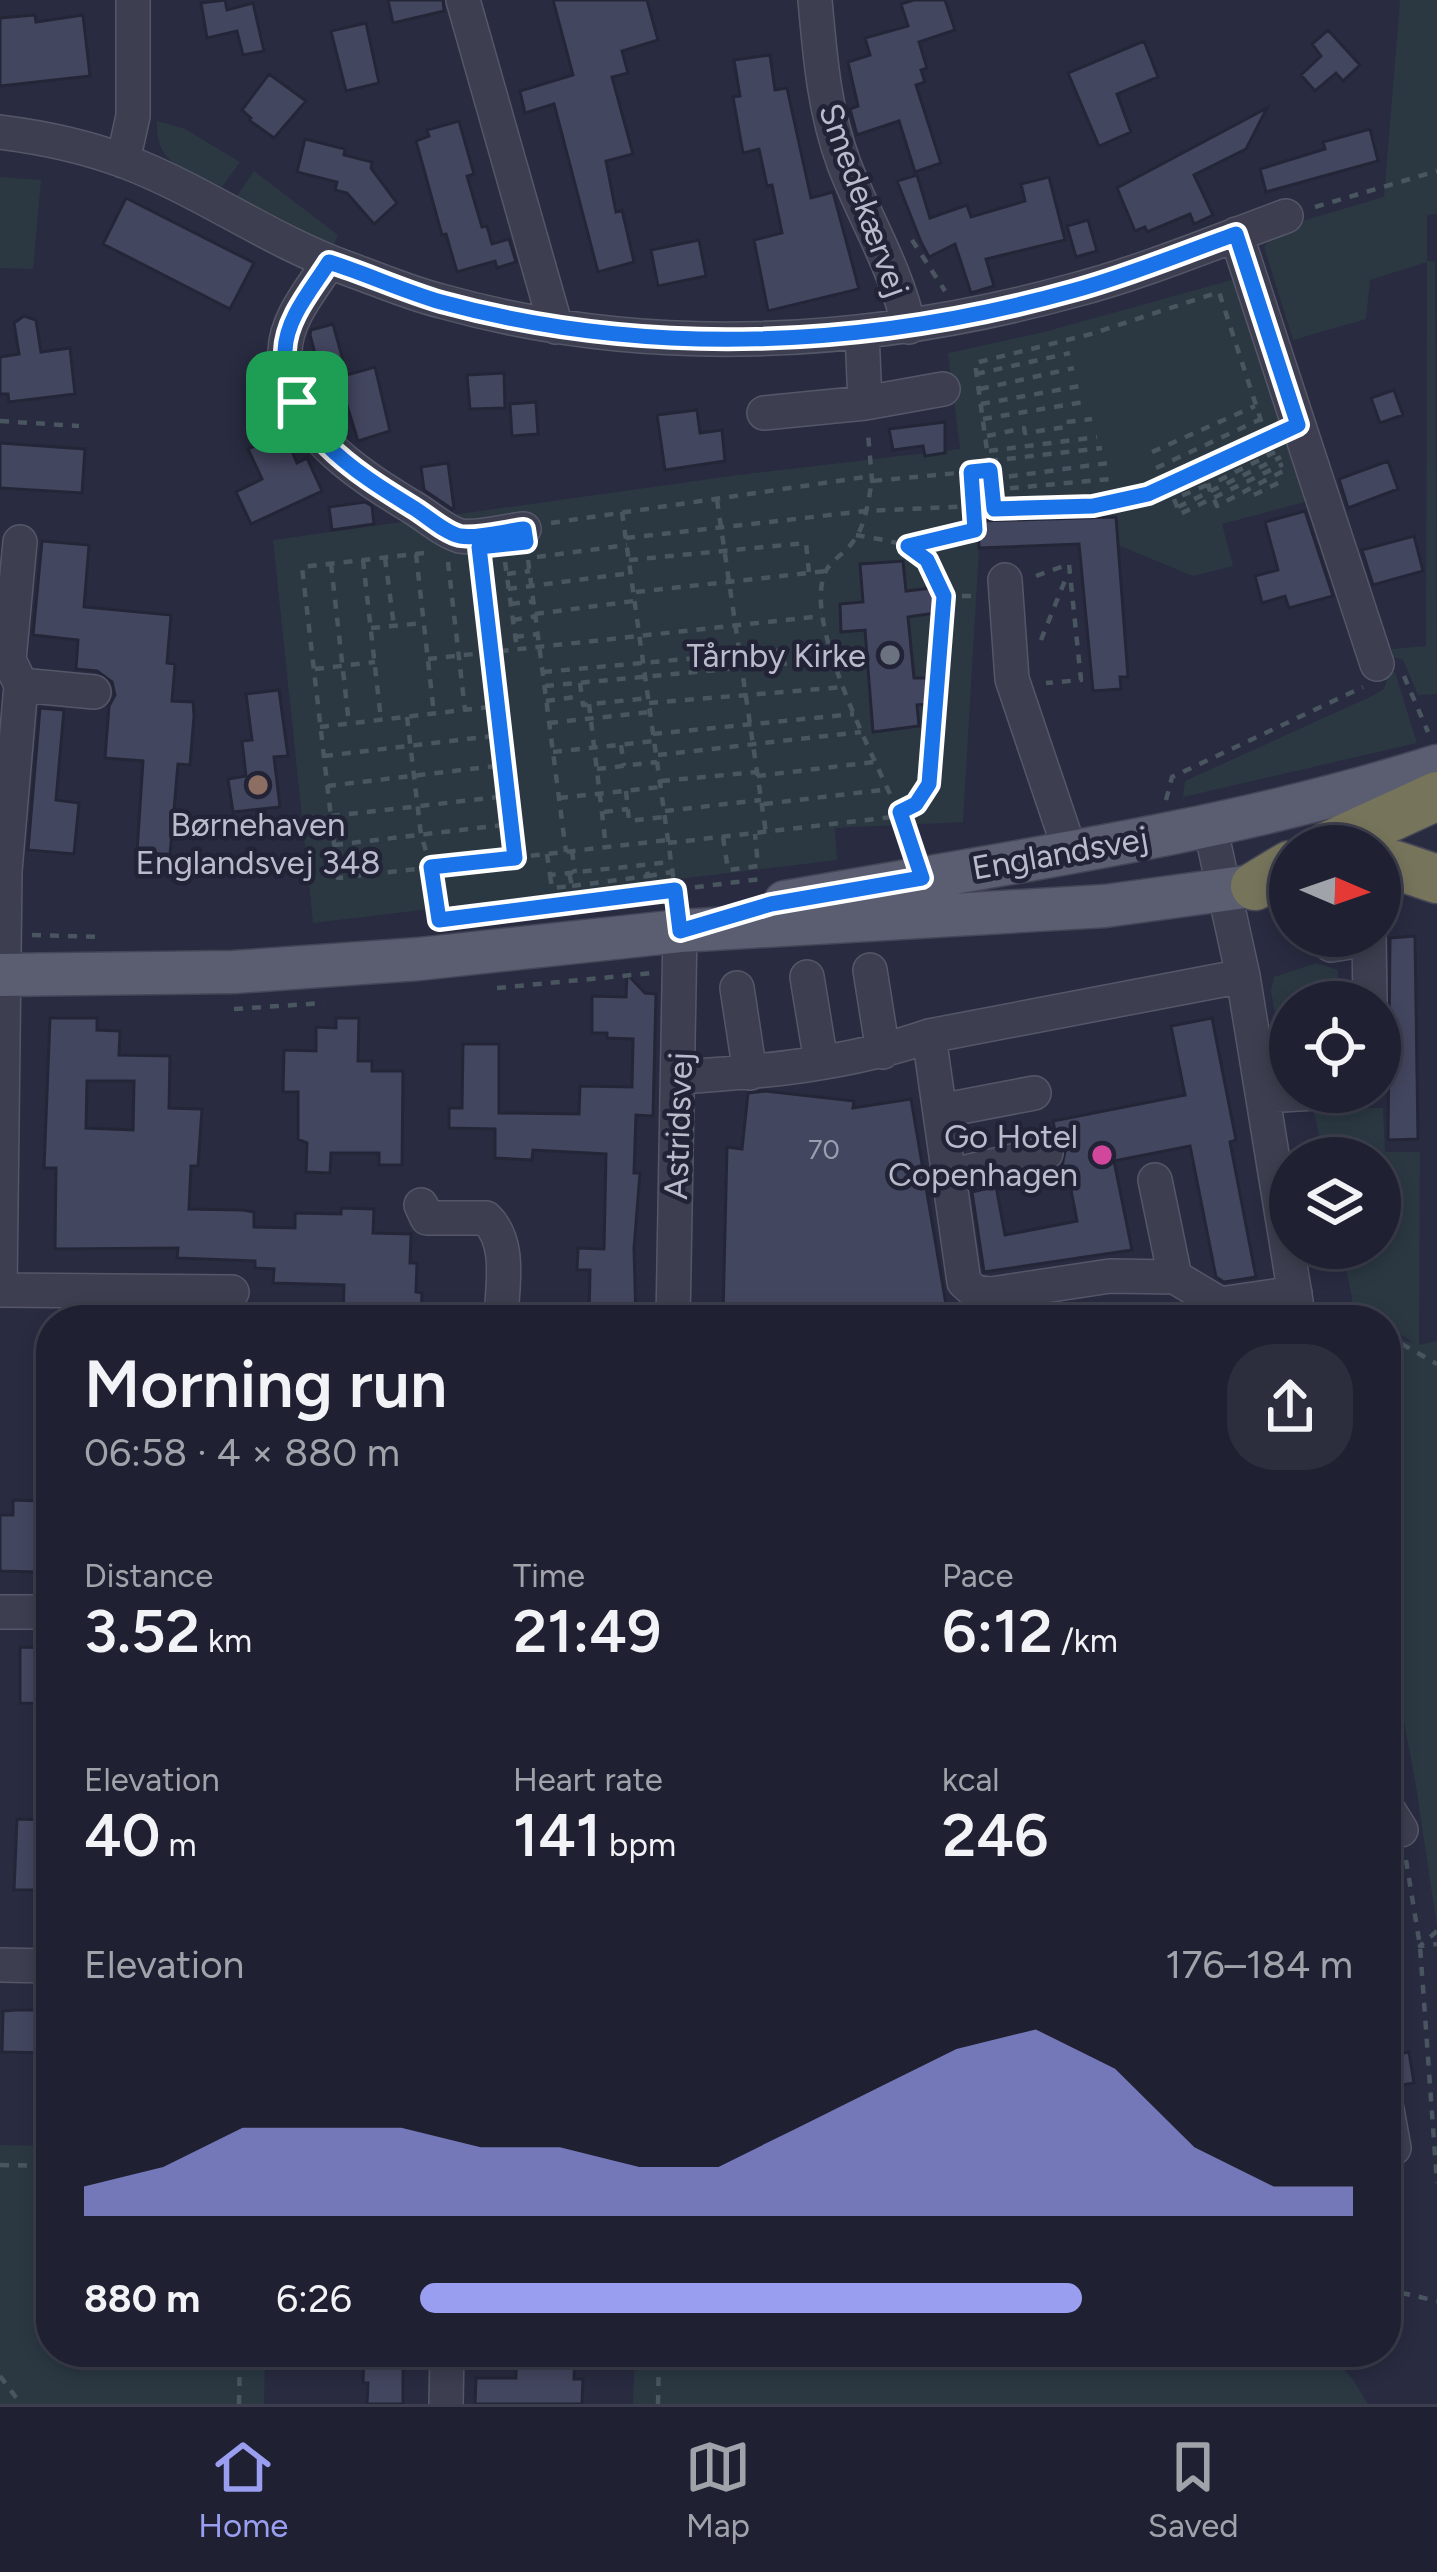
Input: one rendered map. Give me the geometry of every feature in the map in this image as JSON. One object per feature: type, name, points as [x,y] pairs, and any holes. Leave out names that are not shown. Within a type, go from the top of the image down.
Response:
[{"type":"highway","points":[[1374,825],[1437,796]]},
{"type":"main road","name":"Englandsvej","points":[[3,962],[234,972],[419,958],[677,911],[771,904],[1210,826],[1354,792],[1437,766]]},
{"type":"main road","name":"Englandsvej","points":[[677,911],[1105,906],[1265,881]]},
{"type":"street","points":[[123,161],[133,116],[133,0]]},
{"type":"street","points":[[464,0],[556,327]]},
{"type":"street","name":"Smedekærvej","points":[[815,0],[823,93],[844,162],[900,286],[909,327]]},
{"type":"street","points":[[0,132],[123,161],[329,262],[439,301],[556,327],[682,338],[792,339],[909,327],[1076,290],[1286,216]]},
{"type":"street","points":[[1236,234],[1377,664]]},
{"type":"street","points":[[329,262],[291,321],[285,347],[287,374],[314,429],[341,462],[459,536],[524,529]]},
{"type":"street","points":[[862,332],[865,403]]},
{"type":"street","points":[[764,413],[943,389]]},
{"type":"street","points":[[20,542],[9,660],[21,686],[4,871],[0,1290],[232,1292]]},
{"type":"street","points":[[1005,583],[1012,679],[1070,851]]},
{"type":"street","points":[[21,686],[94,692]]},
{"type":"street","points":[[1210,826],[1265,881],[1243,976],[1297,1305]]},
{"type":"street","name":"Astridsvej","points":[[673,1305],[677,911]]},
{"type":"street","points":[[870,970],[883,1052]]},
{"type":"street","points":[[679,1077],[750,1073],[883,1052],[929,1036],[1243,976]]},
{"type":"street","points":[[807,977],[820,1062]]},
{"type":"street","points":[[737,988],[750,1073]]},
{"type":"street","points":[[929,1036],[964,1282],[975,1292],[991,1294],[1110,1276],[1175,1277],[1220,1304],[1246,1305]]},
{"type":"street","points":[[940,1112],[1034,1093]]},
{"type":"street","points":[[1264,1096],[1269,1096]]},
{"type":"street","points":[[949,1176],[1046,1153]]},
{"type":"street","points":[[1155,1180],[1175,1277]]},
{"type":"street","points":[[421,1205],[428,1218],[485,1218],[496,1229],[502,1245],[501,1305]]},
{"type":"street","points":[[0,1612],[36,1612]]},
{"type":"street","points":[[0,1965],[36,1966]]},
{"type":"street","points":[[446,2404],[447,2367]]},
{"type":"path","points":[[1286,216],[1437,171]]},
{"type":"path","points":[[1254,495],[1287,478],[1274,436],[1148,494],[1093,506],[994,509],[975,363],[1091,334],[1219,292],[1267,439]]},
{"type":"path","points":[[976,374],[1070,352]]},
{"type":"path","points":[[979,389],[1073,368]]},
{"type":"path","points":[[981,404],[1080,386]]},
{"type":"path","points":[[983,420],[1084,402]]},
{"type":"path","points":[[865,403],[872,481],[866,512],[856,535],[822,580],[822,616],[861,732],[901,814],[922,878]]},
{"type":"path","points":[[1152,452],[1255,406]]},
{"type":"path","points":[[985,436],[1024,428],[1025,433],[1046,430],[1092,419]]},
{"type":"path","points":[[1156,468],[1261,419]]},
{"type":"path","points":[[0,421],[79,426]]},
{"type":"path","points":[[987,451],[1097,436]]},
{"type":"path","points":[[988,461],[1102,448]]},
{"type":"path","points":[[1282,460],[1209,490],[1180,514],[1174,499],[1282,460]]},
{"type":"path","points":[[991,479],[1108,463]]},
{"type":"path","points":[[517,649],[502,544],[526,542],[524,529],[865,477],[872,481],[990,470]]},
{"type":"path","points":[[908,546],[975,530],[971,472]]},
{"type":"path","points":[[992,490],[1110,479]]},
{"type":"path","points":[[717,499],[766,833]]},
{"type":"path","points":[[572,886],[528,558],[721,528],[974,506]]},
{"type":"path","points":[[622,512],[677,911]]},
{"type":"path","points":[[431,552],[302,567],[338,878],[766,833],[901,814],[916,804],[929,784],[944,596],[927,560],[908,546],[856,535]]},
{"type":"path","points":[[629,560],[806,543],[808,573]]},
{"type":"path","points":[[479,547],[515,858]]},
{"type":"path","points":[[446,551],[465,710]]},
{"type":"path","points":[[416,554],[434,714]]},
{"type":"path","points":[[385,557],[394,626]]},
{"type":"path","points":[[363,560],[381,720]]},
{"type":"path","points":[[331,564],[350,724]]},
{"type":"path","points":[[944,596],[977,596],[1069,564],[1081,680],[1023,684],[1018,697]]},
{"type":"path","points":[[1039,646],[1070,569]]},
{"type":"path","points":[[507,574],[530,571]]},
{"type":"path","points":[[633,592],[827,571]]},
{"type":"path","points":[[508,589],[631,573]]},
{"type":"path","points":[[511,604],[533,601]]},
{"type":"path","points":[[513,620],[634,601]]},
{"type":"path","points":[[428,659],[822,616]]},
{"type":"path","points":[[371,628],[424,623]]},
{"type":"path","points":[[515,638],[538,634]]},
{"type":"path","points":[[542,672],[831,646]]},
{"type":"path","points":[[545,686],[835,659]]},
{"type":"path","points":[[314,670],[375,662]]},
{"type":"path","points":[[1166,805],[1172,777],[1372,683],[1377,664],[1399,664],[1436,749]]},
{"type":"path","points":[[580,682],[583,705],[844,687]]},
{"type":"path","points":[[546,700],[575,697]]},
{"type":"path","points":[[589,704],[606,847]]},
{"type":"path","points":[[320,727],[497,706]]},
{"type":"path","points":[[549,723],[650,712]]},
{"type":"path","points":[[553,752],[854,713]]},
{"type":"path","points":[[407,717],[421,835],[439,920]]},
{"type":"path","points":[[596,769],[752,743],[861,732]]},
{"type":"path","points":[[324,756],[501,735]]},
{"type":"path","points":[[621,745],[624,766]]},
{"type":"path","points":[[559,798],[874,762]]},
{"type":"path","points":[[327,786],[504,765]]},
{"type":"path","points":[[626,791],[629,821],[890,789]]},
{"type":"path","points":[[331,816],[508,796]]},
{"type":"path","points":[[601,812],[628,808]]},
{"type":"path","points":[[334,845],[511,824]]},
{"type":"path","points":[[723,837],[728,870],[758,866],[755,834]]},
{"type":"path","points":[[547,854],[552,888],[672,872]]},
{"type":"path","points":[[550,875],[671,862]]},
{"type":"path","points":[[646,865],[648,876]]},
{"type":"path","points":[[418,922],[677,911],[766,878]]},
{"type":"path","points":[[3,962],[111,937]]},
{"type":"path","points":[[1401,1344],[1437,1364]]},
{"type":"path","points":[[1401,1852],[1420,1946],[1437,2182]]},
{"type":"path","points":[[1420,1946],[1437,1931]]},
{"type":"path","points":[[1420,1946],[1437,1944]]},
{"type":"path","points":[[0,2165],[36,2166]]},
{"type":"path","points":[[1401,2292],[1437,2301]]},
{"type":"path","points":[[239,2404],[240,2367]]},
{"type":"path","points":[[658,2404],[659,2367]]},
{"type":"path","points":[[0,2376],[21,2404]]},
{"type":"shaded area","points":[[1400,0],[1437,0],[1437,214],[1427,215],[1427,261],[1435,262],[1437,694],[1418,695],[1403,660],[1393,657],[1392,649],[1426,646],[1427,262],[1370,280],[1366,319],[1293,340],[1264,247],[1278,228],[1384,197]]},
{"type":"shaded area","points":[[157,121],[185,129],[240,162],[222,187],[167,157]]},
{"type":"shaded area","points":[[254,171],[338,235],[333,246],[237,196]]},
{"type":"shaded area","points":[[0,177],[41,180],[33,269],[0,268]]},
{"type":"shaded area","points":[[1239,278],[1312,500],[1222,524],[1233,566],[1193,576],[1118,545],[1116,517],[979,548],[963,822],[835,828],[837,860],[313,923],[273,540],[960,449],[948,353],[1044,332]]},
{"type":"shaded area","points":[[1395,672],[1417,743],[1183,797],[1185,781],[1372,696],[1384,689],[1389,673]]},
{"type":"shaded area","points":[[1317,963],[1338,970],[1338,981],[1273,981]]},
{"type":"shaded area","points":[[1314,1113],[1383,1113],[1384,1137],[1319,1137]]},
{"type":"shaded area","points":[[1401,1152],[1420,1152],[1419,1345],[1437,1341],[1437,1927],[1401,1707],[1401,1340],[1414,1343],[1401,1335],[1401,1305],[1353,1304],[1346,1269],[1401,1269]]},
{"type":"shaded area","points":[[0,2145],[36,2146],[36,2367],[265,2367],[264,2404],[0,2404]]},
{"type":"shaded area","points":[[634,2367],[1341,2367],[1368,2404],[633,2404]]},
{"type":"building","points":[[225,0],[227,10],[253,3],[264,51],[243,55],[237,31],[207,38],[201,3]]},
{"type":"building","points":[[388,0],[443,0],[444,11],[393,23]]},
{"type":"building","points":[[553,0],[647,0],[658,40],[622,51],[628,73],[612,77],[633,154],[606,161],[616,212],[622,210],[634,262],[598,272],[554,104],[525,113],[520,91],[573,75]]},
{"type":"building","points":[[945,0],[955,30],[919,42],[927,68],[921,70],[925,82],[916,85],[941,163],[915,172],[899,121],[857,135],[850,109],[858,106],[848,62],[870,55],[865,38],[908,26],[901,4]]},
{"type":"building","points":[[35,15],[36,22],[83,15],[90,76],[0,86],[0,18]]},
{"type":"building","points":[[366,23],[379,83],[346,91],[331,31]]},
{"type":"building","points":[[1328,30],[1360,65],[1343,81],[1336,73],[1315,91],[1301,75],[1321,56],[1312,44]]},
{"type":"building","points":[[1144,41],[1158,77],[1117,94],[1131,132],[1099,146],[1068,73]]},
{"type":"building","points":[[770,55],[775,90],[787,88],[811,198],[833,192],[859,289],[768,311],[754,240],[782,233],[759,149],[743,153],[733,97],[740,96],[734,60]]},
{"type":"building","points":[[269,74],[306,101],[274,138],[242,110]]},
{"type":"building","points":[[1267,108],[1246,149],[1194,175],[1213,215],[1194,224],[1190,214],[1147,232],[1145,227],[1135,231],[1117,188]]},
{"type":"building","points":[[459,121],[474,174],[467,176],[482,227],[487,226],[492,244],[509,239],[516,262],[497,268],[495,261],[457,272],[446,234],[442,235],[416,141],[429,136],[427,130]]},
{"type":"building","points":[[1370,129],[1378,161],[1266,192],[1260,169],[1325,149],[1323,142]]},
{"type":"building","points":[[305,139],[372,162],[371,168],[397,203],[374,224],[347,193],[335,190],[337,182],[297,172]]},
{"type":"building","points":[[917,175],[930,218],[967,205],[971,217],[1025,201],[1021,184],[1049,177],[1065,240],[986,259],[994,286],[971,293],[955,244],[929,257],[921,242],[897,181]]},
{"type":"building","points":[[126,198],[254,263],[230,309],[103,244]]},
{"type":"building","points":[[1088,220],[1097,251],[1076,257],[1067,226]]},
{"type":"building","points":[[699,240],[706,276],[658,286],[651,250]]},
{"type":"building","points":[[24,316],[36,320],[41,352],[70,348],[75,394],[9,402],[8,394],[0,394],[0,357],[19,354],[14,323]]},
{"type":"building","points":[[333,324],[347,375],[375,367],[390,431],[358,441],[345,399],[332,402],[329,392],[316,394],[309,375],[320,372],[311,330]]},
{"type":"building","points":[[504,373],[505,408],[470,409],[467,375]]},
{"type":"building","points":[[1394,390],[1403,415],[1380,423],[1371,398]]},
{"type":"building","points":[[536,402],[538,434],[512,436],[510,404]]},
{"type":"building","points":[[697,410],[700,433],[722,430],[725,461],[665,470],[657,415]]},
{"type":"building","points":[[945,422],[945,453],[925,456],[923,446],[893,450],[889,429]]},
{"type":"building","points":[[284,432],[297,463],[307,458],[322,491],[251,524],[236,492],[262,479],[248,449]]},
{"type":"building","points":[[0,443],[85,449],[82,493],[0,488]]},
{"type":"building","points":[[1388,461],[1398,489],[1348,508],[1339,479]]},
{"type":"building","points":[[448,463],[452,509],[424,490],[421,467]]},
{"type":"building","points":[[365,502],[372,506],[374,524],[332,530],[329,507]]},
{"type":"building","points":[[1305,511],[1333,596],[1289,608],[1285,596],[1262,603],[1255,576],[1278,570],[1265,522]]},
{"type":"building","points":[[1116,517],[1128,677],[1120,677],[1121,689],[1093,691],[1079,544],[979,548],[978,521]]},
{"type":"building","points":[[1414,536],[1423,571],[1373,585],[1362,550]]},
{"type":"building","points":[[42,541],[89,545],[84,607],[171,615],[167,663],[175,664],[172,701],[193,702],[194,716],[190,765],[178,764],[170,855],[137,852],[143,761],[105,758],[109,706],[115,695],[112,682],[97,671],[76,669],[78,640],[33,635]]},
{"type":"building","name":"Tårnby Kirke","points":[[903,561],[906,591],[932,588],[935,613],[908,617],[914,678],[932,678],[931,704],[917,705],[919,726],[873,732],[865,630],[841,632],[840,604],[863,602],[860,564]]},
{"type":"building","points":[[279,690],[288,756],[274,757],[280,807],[233,812],[228,779],[246,776],[242,741],[252,740],[246,694]]},
{"type":"building","points":[[40,708],[64,710],[56,800],[79,803],[74,854],[28,850]]},
{"type":"building","points":[[1415,936],[1418,1139],[1388,1137],[1388,1113],[1401,1113],[1401,981],[1390,981],[1390,957],[1401,957],[1401,937]]},
{"type":"building","points":[[627,974],[645,993],[656,994],[653,1116],[636,1115],[634,1173],[640,1173],[636,1305],[589,1305],[590,1270],[577,1270],[578,1248],[604,1249],[606,1154],[533,1150],[532,1160],[495,1158],[495,1129],[449,1128],[449,1108],[462,1108],[463,1044],[499,1044],[499,1113],[579,1114],[580,1086],[632,1087],[633,1039],[592,1033],[592,996],[626,997]]},
{"type":"building","points":[[50,1018],[97,1018],[97,1030],[120,1031],[119,1055],[170,1056],[169,1108],[202,1109],[189,1209],[243,1210],[254,1212],[254,1227],[295,1228],[295,1213],[374,1209],[373,1233],[411,1234],[410,1263],[417,1263],[416,1292],[422,1293],[422,1305],[343,1305],[344,1285],[273,1283],[274,1269],[255,1268],[255,1261],[177,1258],[178,1248],[55,1249],[56,1168],[44,1168]],"holes":[[[87,1081],[134,1081],[133,1130],[86,1128]]]},
{"type":"building","points":[[336,1018],[359,1018],[358,1061],[372,1061],[372,1071],[403,1071],[402,1165],[379,1165],[379,1153],[331,1153],[330,1173],[306,1172],[307,1143],[298,1139],[298,1092],[283,1092],[284,1050],[316,1051],[316,1027],[336,1028]]},
{"type":"building","name":"Go Hotel Copenhagen","points":[[1212,1018],[1256,1277],[1224,1282],[1216,1277],[1190,1146],[1114,1161],[1132,1250],[984,1272],[972,1192],[996,1186],[1005,1235],[1077,1221],[1067,1169],[1062,1166],[1066,1147],[1053,1121],[1185,1095],[1171,1026]]},
{"type":"building","points":[[748,1093],[854,1101],[853,1108],[911,1099],[946,1305],[723,1305],[727,1147],[742,1149]]},
{"type":"building","points":[[13,1500],[36,1501],[36,1572],[0,1571],[0,1515],[13,1515]]},
{"type":"building","points":[[20,1647],[36,1648],[36,1704],[20,1703]]},
{"type":"building","points":[[17,1819],[36,1820],[36,1890],[14,1890]]},
{"type":"building","points":[[36,2010],[36,2053],[2,2052],[3,2011]]},
{"type":"building","points":[[1409,2052],[1414,2083],[1401,2085],[1401,2053]]},
{"type":"building","points":[[364,2367],[403,2367],[403,2404],[367,2404],[368,2383],[363,2383]]},
{"type":"building","points":[[516,2367],[575,2367],[574,2379],[583,2379],[582,2404],[475,2404],[476,2378],[516,2378]]},
{"type":"place","name":"Tårnby Kirke","points":[[890,655]]},
{"type":"place","name":"Børnehaven Englandsvej 348","points":[[258,785]]},
{"type":"place","name":"Go Hotel Copenhagen","points":[[1102,1155]]},
{"type":"route","points":[[1236,234],[1298,425],[1148,494],[1093,506],[994,509],[990,470],[971,472],[975,530],[908,546],[927,560],[944,596],[929,784],[916,804],[900,812],[922,878],[771,904],[680,931],[675,890],[439,920],[431,867],[515,858],[479,547],[526,542],[524,529],[459,536],[341,462],[297,402],[287,374],[285,347],[291,321],[329,262],[439,301],[556,327],[682,338],[792,339],[909,327],[999,309],[1076,290],[1236,234]]}]
